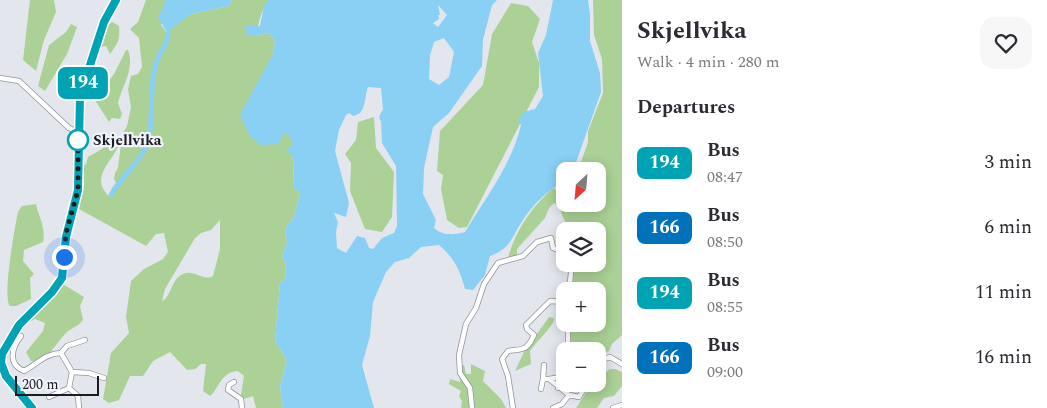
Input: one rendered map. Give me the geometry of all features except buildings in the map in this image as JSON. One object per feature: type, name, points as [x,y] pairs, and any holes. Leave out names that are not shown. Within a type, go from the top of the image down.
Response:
[{"type":"main road","points":[[32,408],[12,384],[1,363],[3,349],[15,329],[52,292],[62,278],[66,237],[78,190],[79,103],[82,86],[104,22],[116,0]]},
{"type":"street","points":[[0,78],[19,81],[69,128],[78,132]]},
{"type":"street","points":[[472,408],[470,388],[460,373],[459,355],[466,324],[476,308],[492,270],[498,263],[527,254],[537,242],[545,238],[551,238],[553,248],[556,249]]},
{"type":"street","points":[[513,408],[508,376],[502,362],[504,354],[508,351],[520,351],[526,347],[534,335],[527,329],[526,324],[550,301],[556,301]]},
{"type":"street","points":[[21,336],[13,347],[12,354],[13,360],[24,371],[41,362],[49,354],[61,353],[68,346],[85,340]]},
{"type":"street","points":[[61,353],[72,372],[68,388]]},
{"type":"street","points":[[606,358],[612,357],[622,364]]},
{"type":"street","points":[[541,389],[544,365]]},
{"type":"street","points":[[72,372],[88,373],[104,378]]},
{"type":"street","points":[[543,379],[556,378]]},
{"type":"street","points":[[549,379],[556,386]]},
{"type":"street","points":[[234,382],[228,390],[241,399],[242,408]]},
{"type":"street","points":[[49,397],[68,388]]},
{"type":"street","points":[[68,388],[78,396],[79,408]]},
{"type":"street","points":[[564,392],[579,397],[582,392]]},
{"type":"street","points":[[553,408],[562,404],[569,395]]},
{"type":"street","points":[[613,408],[622,405]]},
{"type":"green space","points":[[30,0],[54,0],[56,12],[44,40],[36,71],[23,60]]},
{"type":"green space","points":[[146,0],[166,0],[161,25],[168,34],[171,28],[191,14],[229,6],[232,0],[269,0],[264,8],[254,36],[269,33],[275,41],[273,54],[268,64],[283,132],[292,138],[294,188],[300,193],[294,217],[285,229],[287,242],[282,256],[286,264],[285,279],[280,283],[275,341],[287,360],[280,387],[283,408],[256,408],[253,396],[244,399],[241,395],[244,376],[238,371],[227,374],[210,396],[203,391],[206,364],[201,364],[195,369],[187,370],[170,352],[153,361],[143,376],[130,376],[119,400],[109,403],[103,399],[111,353],[129,333],[126,317],[131,281],[144,269],[163,259],[168,252],[164,233],[156,234],[146,246],[79,209],[84,185],[82,168],[86,164],[88,157],[102,149],[110,139],[114,140],[118,147],[103,171],[101,183],[109,196],[117,185],[114,179],[115,173],[118,168],[122,135],[127,126],[131,107],[128,89],[131,76],[138,74],[142,67],[139,38],[130,29],[138,22]],"holes":[[[220,220],[220,249],[213,276],[206,278],[191,273],[183,274],[179,276],[162,301],[165,289],[195,238],[201,233],[211,230]]]},
{"type":"green space","points":[[593,0],[622,0],[622,335],[606,353],[606,342],[570,342],[570,332],[606,332],[606,282],[573,282],[574,272],[606,272],[606,222],[565,222],[561,212],[606,212],[606,162],[581,162],[588,142],[588,131],[603,93],[602,59],[594,35]]},
{"type":"green space","points":[[511,3],[528,6],[540,19],[532,42],[539,63],[539,87],[467,227],[459,228],[447,220],[441,189],[443,175],[437,171],[440,131],[483,85],[492,34]]},
{"type":"green space","points":[[112,22],[119,26],[119,37],[115,46],[110,54],[106,46],[99,47],[96,50],[104,25],[106,27]]},
{"type":"green space","points":[[71,24],[77,27],[67,54],[45,91],[38,86],[49,45],[66,32]]},
{"type":"green space","points":[[126,50],[128,50],[130,57],[130,64],[118,103],[122,114],[120,119],[112,118],[109,122],[95,100],[114,74]]},
{"type":"green space","points":[[374,117],[376,148],[394,172],[392,217],[382,232],[365,229],[350,191],[351,163],[345,154],[356,140],[358,122]]},
{"type":"green space","points":[[554,188],[556,190],[556,204],[554,203],[549,208],[545,218],[517,249],[517,255],[508,258],[515,238],[526,219],[539,202]]},
{"type":"green space","points":[[36,204],[43,227],[43,242],[24,250],[23,261],[34,274],[30,278],[31,299],[16,306],[10,306],[7,290],[8,276],[18,212],[22,206]]},
{"type":"green space","points":[[61,283],[84,297],[80,306],[83,320],[63,336],[48,355],[31,361],[26,352],[43,331],[45,323],[35,319],[21,327],[57,291]]},
{"type":"green space","points":[[549,317],[554,318],[554,321],[530,351],[531,364],[515,371],[524,352]]},
{"type":"green space","points":[[471,364],[485,371],[483,381],[501,399],[506,408],[461,408],[462,401],[459,396],[461,391],[449,384],[450,379],[460,382],[458,367],[464,365],[466,374],[471,374]]},
{"type":"green space","points":[[610,369],[622,372],[622,386],[614,396],[604,398],[597,408],[576,408],[587,392],[606,392],[606,372]]},
{"type":"water","points":[[166,0],[232,0],[229,6],[191,14],[172,28],[168,34],[158,18]]},
{"type":"water","points":[[269,0],[497,0],[492,5],[483,40],[482,66],[449,113],[433,127],[424,168],[423,194],[436,220],[434,228],[445,234],[453,234],[465,232],[505,167],[521,125],[518,121],[524,112],[535,109],[543,96],[538,53],[546,35],[553,0],[588,0],[590,41],[600,73],[601,92],[576,162],[556,162],[556,187],[536,203],[507,246],[490,256],[485,275],[473,290],[465,289],[456,265],[439,245],[421,247],[409,258],[395,262],[386,272],[373,302],[370,336],[362,365],[374,408],[283,408],[280,387],[287,360],[275,341],[280,283],[285,279],[286,264],[282,256],[287,242],[285,229],[294,217],[300,193],[294,188],[293,157],[286,149],[292,146],[292,138],[283,133],[279,144],[260,145],[250,136],[240,115],[273,54],[275,41],[269,33],[254,36],[246,34],[246,25],[260,26],[264,5]],"holes":[[[438,5],[447,15],[438,27],[433,23],[439,19]],[[444,38],[454,52],[449,77],[439,85],[429,79],[430,56],[434,42]],[[368,87],[381,88],[383,109],[379,117],[382,143],[396,166],[397,226],[394,233],[382,238],[373,249],[369,248],[365,238],[357,236],[346,253],[337,248],[336,232],[338,222],[334,213],[346,217],[349,203],[335,151],[339,130],[346,115],[349,113],[353,116],[361,112]]]},
{"type":"waterway","points":[[111,195],[146,146],[151,125],[155,68],[159,55],[167,41],[168,34]]},
{"type":"bus line","name":"194","points":[[32,408],[6,376],[1,363],[3,349],[19,325],[52,292],[62,278],[66,237],[78,190],[80,96],[104,22],[116,0]]},
{"type":"place","name":"Skjellvika","points":[[78,140]]},
{"type":"route","points":[[64,257],[66,233],[78,190],[78,140]]}]
